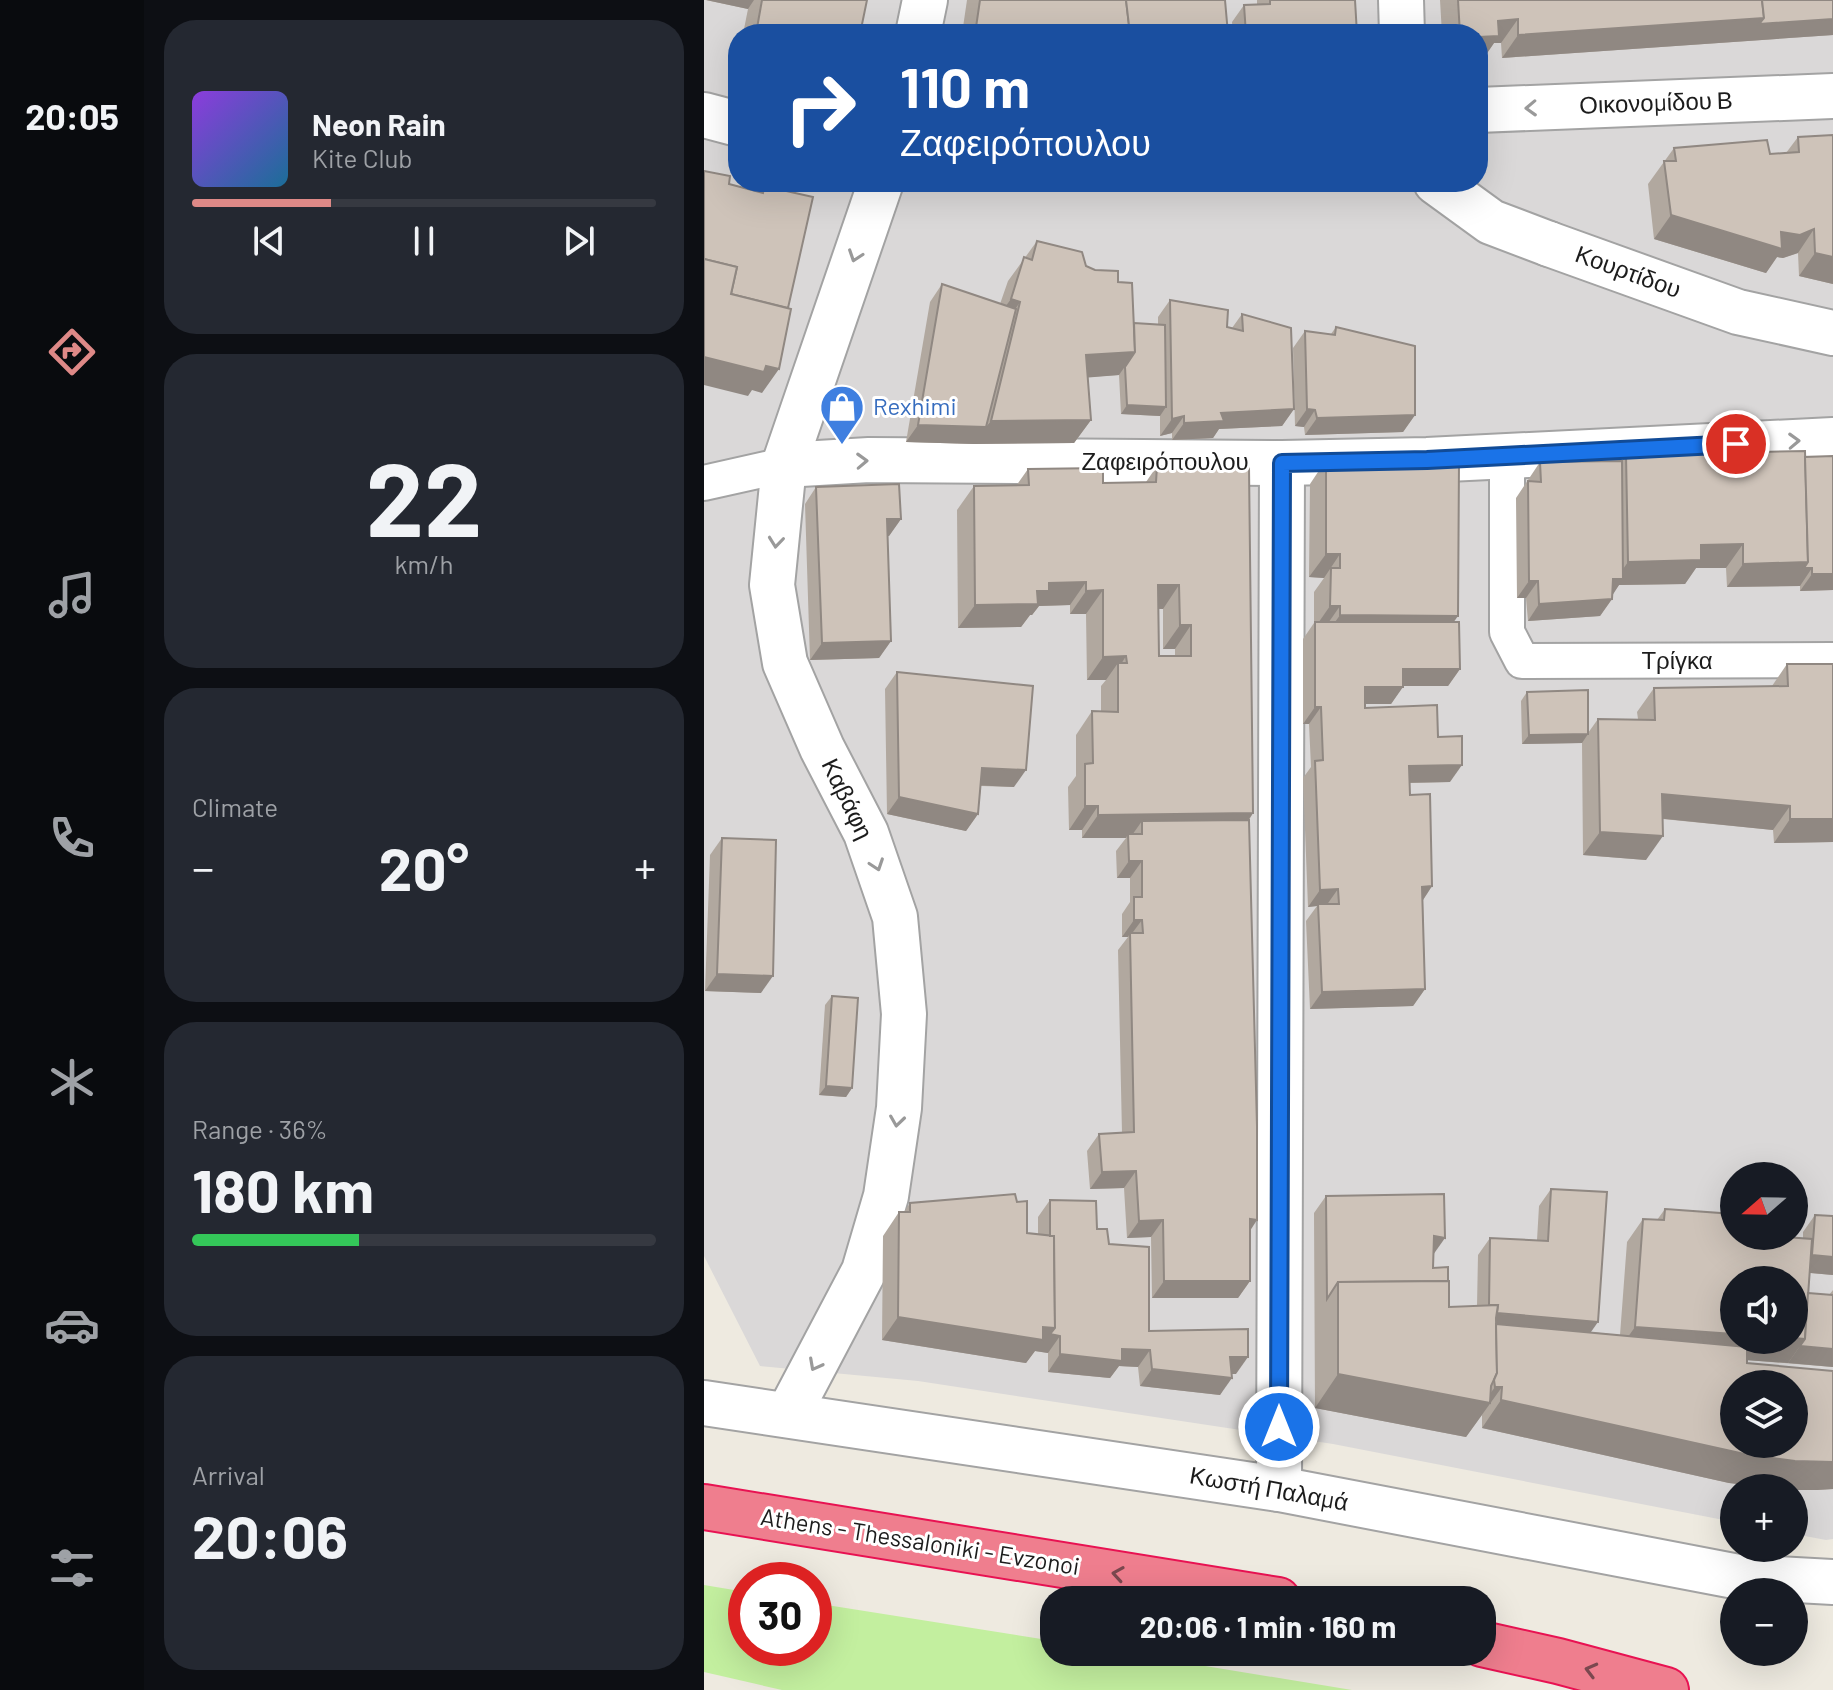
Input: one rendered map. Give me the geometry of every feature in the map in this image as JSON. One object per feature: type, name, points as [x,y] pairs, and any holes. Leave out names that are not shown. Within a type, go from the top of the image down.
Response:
[{"type":"highway","name":"Athens - Thessaloniki - Evzonoi","points":[[704,1507],[1192,1586]]},
{"type":"highway","points":[[1496,1647],[1666,1690]]},
{"type":"street","points":[[920,24],[925,0]]},
{"type":"street","points":[[1401,0],[1402,24]]},
{"type":"street","name":"Οικονομίδου Β","points":[[1488,110],[1833,96]]},
{"type":"street","points":[[704,115],[728,121]]},
{"type":"street","name":"Καβάφη","points":[[788,1415],[864,1271],[886,1196],[899,1108],[904,1014],[895,917],[866,833],[822,748],[785,663],[772,585],[784,465],[878,192]]},
{"type":"street","name":"Κουρτίδου","points":[[1450,192],[1491,222],[1549,244],[1738,312],[1833,333]]},
{"type":"street","name":"Ζαφειρόπουλου","points":[[784,465],[869,460],[1282,463],[1427,460],[1833,440]]},
{"type":"street","points":[[1279,1489],[1282,463]]},
{"type":"street","name":"Κωστή Παλαμά","points":[[704,1403],[1279,1489],[1739,1577],[1833,1582]]},
{"type":"lane","name":"Τρίγκα","points":[[1507,455],[1507,632],[1522,661],[1833,660]]},
{"type":"lane","points":[[704,483],[784,465]]},
{"type":"shaded area","points":[[704,0],[1833,0],[1833,1539],[1808,1537],[1808,1474],[1720,1474],[1720,1519],[1333,1444],[918,1381],[760,1366],[704,1256]]},
{"type":"green space","points":[[704,1585],[728,1589],[728,1666],[832,1666],[832,1606],[1040,1639],[1040,1666],[1205,1666],[1352,1690],[782,1690],[704,1672]]},
{"type":"building","points":[[762,0],[867,0],[862,24],[758,24]]},
{"type":"building","points":[[980,0],[1126,0],[1129,24],[976,24]]},
{"type":"building","points":[[1126,0],[1225,0],[1227,24],[1129,24]]},
{"type":"building","points":[[1270,0],[1355,0],[1356,24],[1245,24],[1244,5],[1270,4]]},
{"type":"building","points":[[1458,0],[1762,0],[1764,18],[1518,35],[1518,19],[1498,21],[1499,36],[1488,37],[1488,24],[1459,24]]},
{"type":"building","points":[[1762,0],[1833,0],[1833,19],[1759,24],[1764,18]]},
{"type":"building","points":[[1833,135],[1833,257],[1815,253],[1814,229],[1800,235],[1781,232],[1782,249],[1671,215],[1664,161],[1676,161],[1674,148],[1767,140],[1770,154],[1799,152],[1798,137]]},
{"type":"building","points":[[704,171],[728,176],[728,192],[791,192],[813,197],[788,308],[731,294],[737,267],[704,259]]},
{"type":"building","points":[[1037,241],[1082,252],[1086,266],[1095,270],[1118,271],[1118,282],[1132,283],[1135,352],[1086,355],[1091,420],[991,421],[1020,302],[1011,299],[1024,257],[1032,260]]},
{"type":"building","points":[[704,259],[737,267],[731,294],[791,309],[779,369],[766,366],[764,372],[704,357]]},
{"type":"building","points":[[942,284],[1016,309],[986,427],[918,425]]},
{"type":"building","points":[[1170,300],[1228,310],[1227,327],[1243,331],[1242,314],[1291,328],[1294,409],[1221,413],[1224,421],[1184,423],[1184,416],[1172,419]]},
{"type":"building","points":[[1134,323],[1165,325],[1166,407],[1127,405],[1125,367],[1135,352]]},
{"type":"building","points":[[1336,327],[1415,346],[1415,415],[1317,418],[1315,410],[1307,409],[1305,331],[1335,335]]},
{"type":"building","points":[[1805,451],[1808,562],[1743,564],[1743,544],[1701,545],[1701,560],[1628,562],[1626,455]]},
{"type":"building","points":[[1833,456],[1833,574],[1812,574],[1812,568],[1804,568],[1808,562],[1805,457]]},
{"type":"building","points":[[1326,460],[1459,462],[1458,616],[1340,615],[1340,606],[1330,606],[1331,568],[1340,568],[1340,554],[1326,554]]},
{"type":"building","points":[[1622,461],[1623,579],[1613,579],[1612,599],[1539,604],[1538,581],[1529,581],[1528,481],[1541,482],[1540,462]]},
{"type":"building","points":[[1157,466],[1249,467],[1253,813],[1098,815],[1098,806],[1085,806],[1085,764],[1093,763],[1092,711],[1118,712],[1118,663],[1127,663],[1126,656],[1103,657],[1103,590],[1086,591],[1086,582],[1049,583],[1049,591],[1037,591],[1038,604],[975,605],[974,486],[1029,485],[1028,469],[1103,468],[1103,483],[1156,482]],"holes":[[[1158,585],[1179,585],[1180,625],[1191,625],[1191,656],[1159,656]]]},
{"type":"building","points":[[899,484],[901,519],[887,519],[891,641],[822,643],[816,487]]},
{"type":"building","points":[[1315,622],[1459,622],[1460,669],[1403,669],[1403,687],[1365,687],[1365,708],[1437,705],[1438,737],[1462,736],[1462,765],[1409,766],[1410,795],[1430,794],[1432,886],[1422,887],[1425,989],[1322,992],[1318,904],[1339,904],[1338,889],[1320,890],[1315,761],[1323,760],[1321,707],[1315,707]]},
{"type":"building","points":[[1787,664],[1833,664],[1833,819],[1790,819],[1790,806],[1662,794],[1663,836],[1600,832],[1598,719],[1655,720],[1654,688],[1788,686]]},
{"type":"building","points":[[897,672],[1033,686],[1026,770],[982,768],[978,814],[899,797]]},
{"type":"building","points":[[1588,690],[1588,734],[1529,735],[1527,692]]},
{"type":"building","points":[[1249,820],[1257,1126],[1257,1220],[1250,1219],[1250,1281],[1164,1281],[1163,1220],[1139,1221],[1136,1171],[1102,1172],[1099,1134],[1134,1132],[1130,933],[1143,933],[1142,920],[1134,920],[1134,897],[1142,897],[1142,861],[1129,861],[1128,834],[1142,834],[1142,821]]},
{"type":"building","points":[[722,838],[776,840],[773,976],[717,974]]},
{"type":"building","points":[[832,996],[858,998],[852,1088],[826,1086]]},
{"type":"building","points":[[1551,1189],[1607,1192],[1598,1322],[1497,1313],[1498,1305],[1489,1305],[1490,1238],[1548,1241]]},
{"type":"building","points":[[1015,1194],[1017,1202],[1027,1201],[1027,1233],[1054,1236],[1055,1328],[1043,1327],[1043,1340],[898,1317],[899,1212],[910,1212],[910,1203]]},
{"type":"building","points":[[1444,1194],[1445,1238],[1434,1236],[1433,1268],[1448,1267],[1448,1281],[1338,1282],[1327,1299],[1326,1196]]},
{"type":"building","points":[[1050,1200],[1096,1201],[1097,1229],[1107,1229],[1109,1244],[1149,1247],[1149,1331],[1248,1329],[1248,1357],[1230,1357],[1232,1378],[1152,1369],[1150,1350],[1122,1349],[1122,1361],[1060,1354],[1060,1336],[1050,1334],[1055,1328],[1054,1236],[1050,1236]]},
{"type":"building","points":[[1665,1209],[1720,1213],[1720,1250],[1808,1250],[1808,1239],[1812,1239],[1808,1296],[1808,1266],[1720,1266],[1720,1333],[1635,1327],[1643,1219],[1664,1220]]},
{"type":"building","points":[[1815,1215],[1833,1216],[1833,1257],[1812,1255]]},
{"type":"building","points":[[1449,1281],[1449,1307],[1498,1305],[1497,1373],[1491,1386],[1490,1403],[1338,1374],[1338,1282]]},
{"type":"building","points":[[1808,1293],[1833,1295],[1833,1349],[1808,1347]]},
{"type":"building","points":[[1496,1324],[1720,1345],[1720,1354],[1747,1354],[1747,1363],[1833,1371],[1833,1462],[1772,1458],[1808,1458],[1808,1370],[1720,1370],[1720,1449],[1501,1400],[1502,1387],[1495,1387],[1497,1373]]},
{"type":"place","name":"Rexhimi","points":[[842,446]]},
{"type":"route","points":[[1279,1427],[1282,463],[1427,460],[1736,444]]}]
